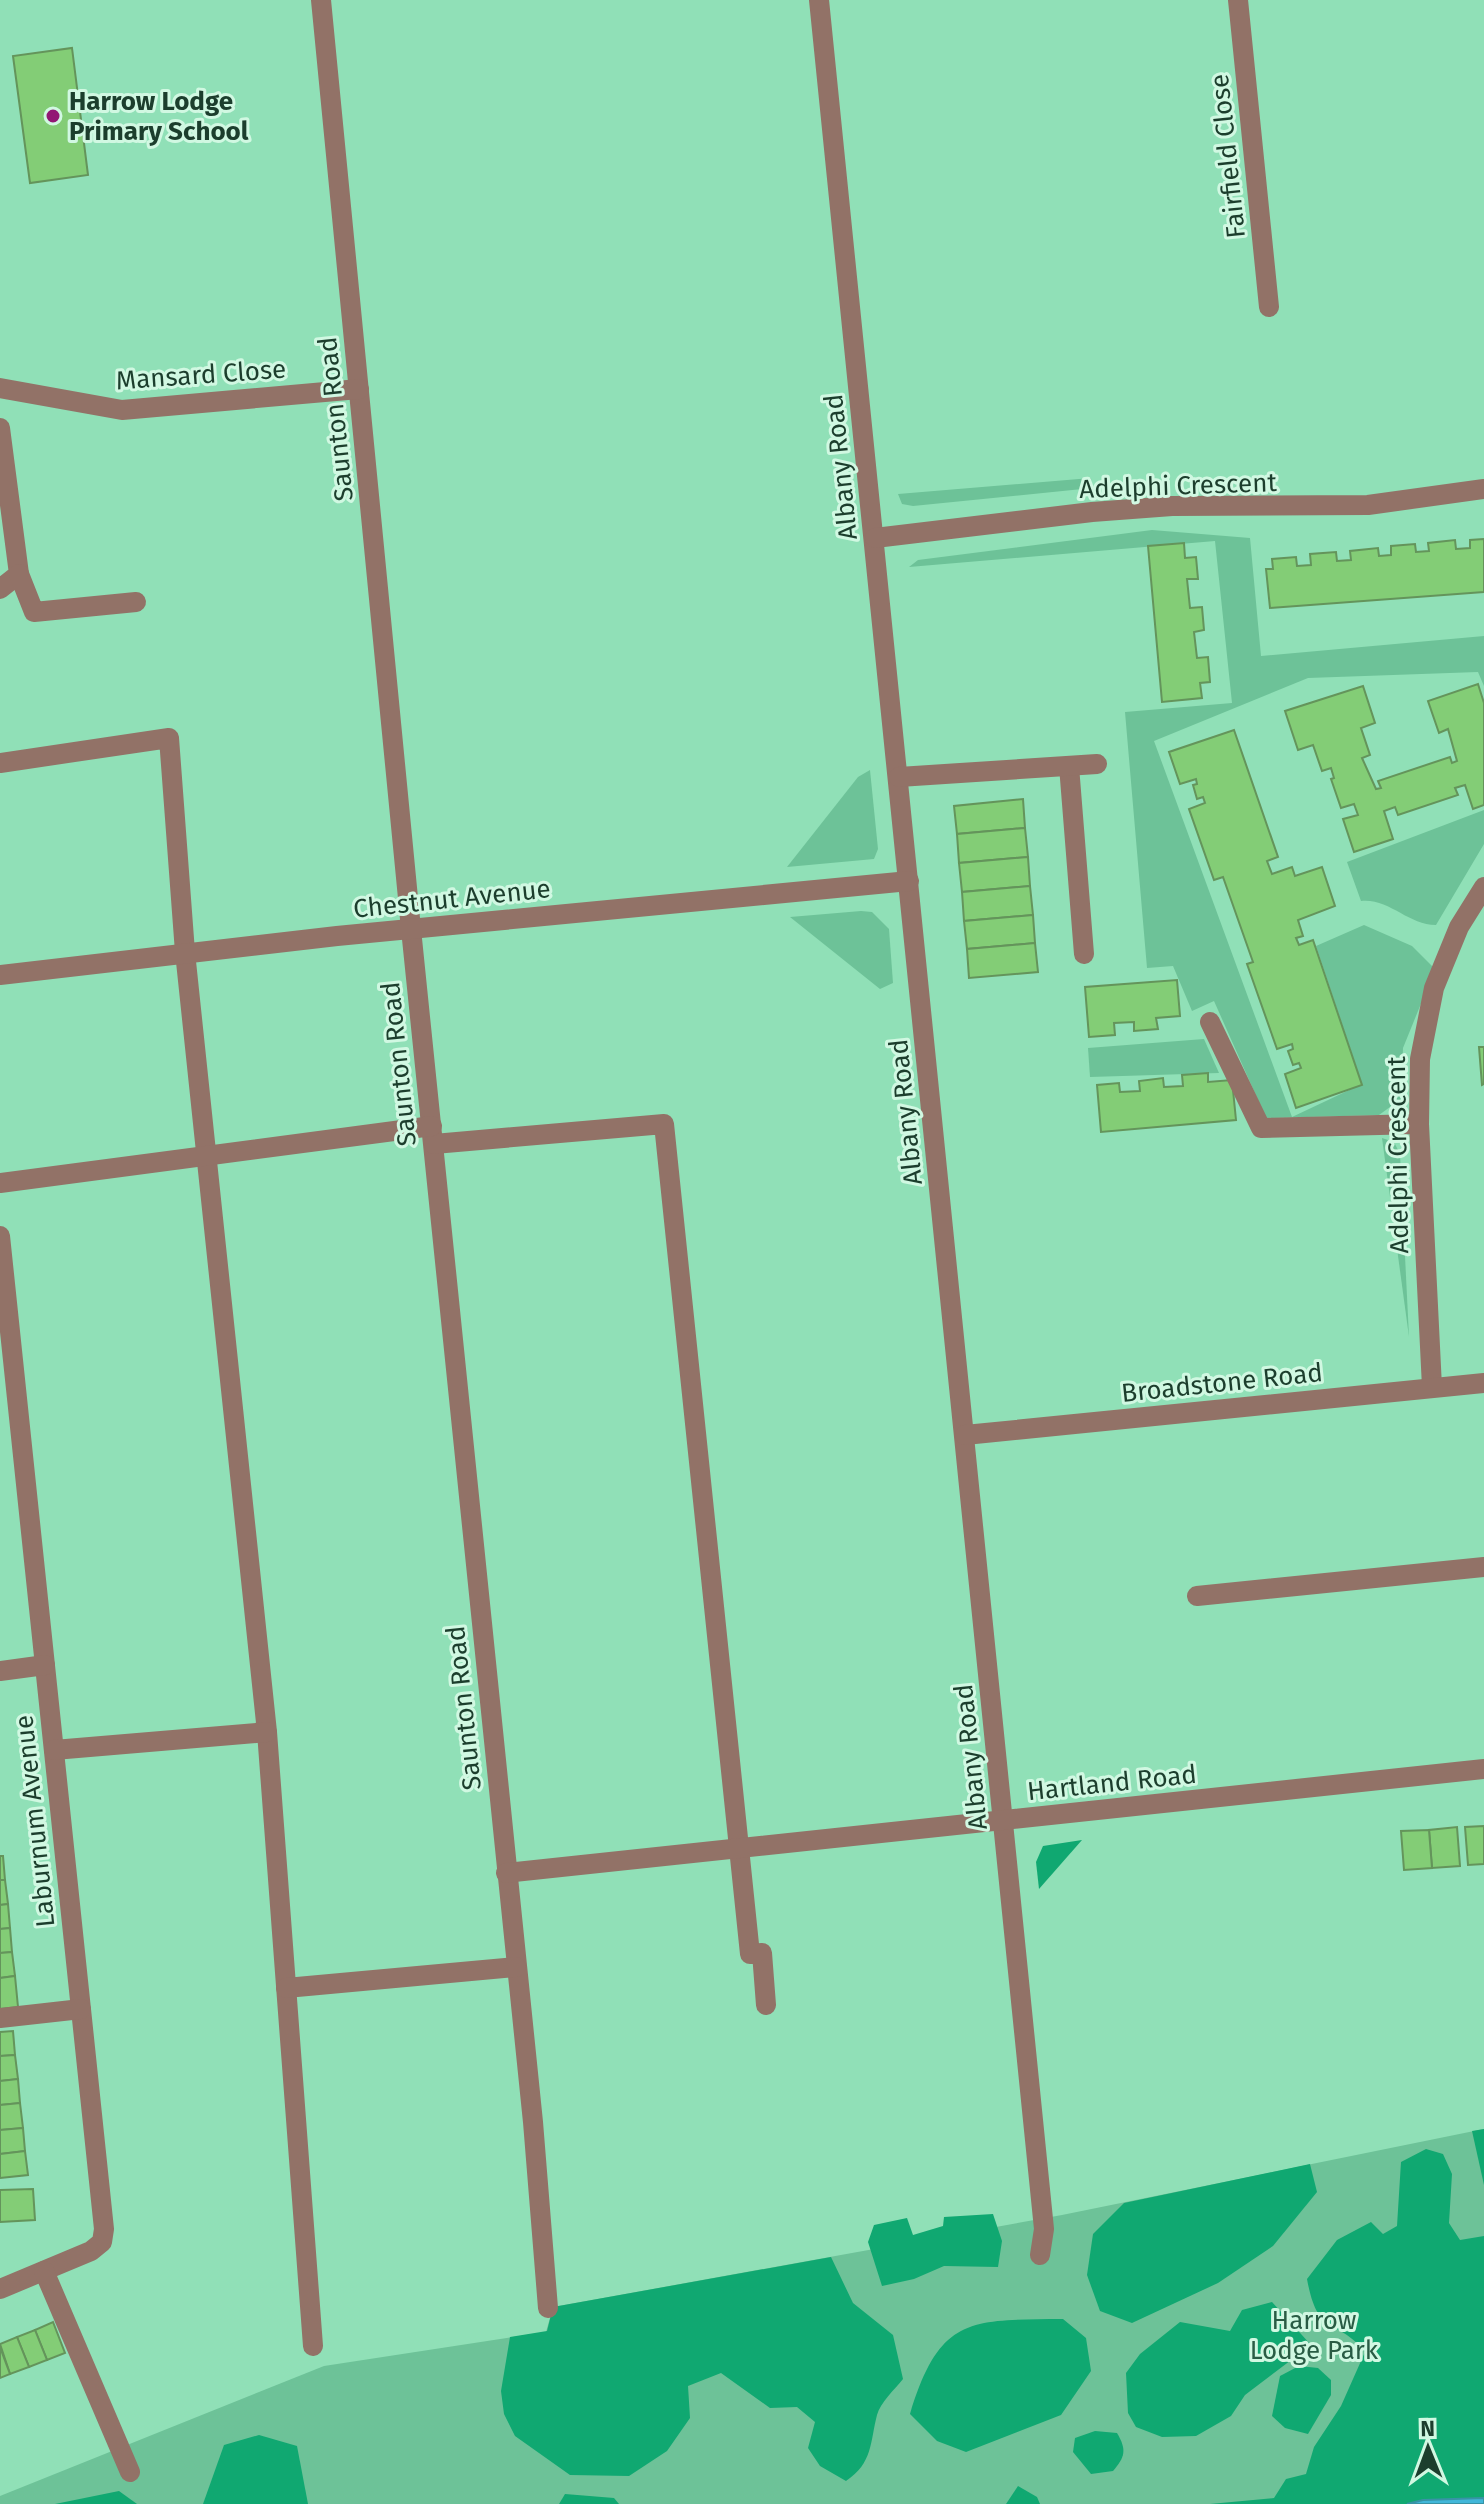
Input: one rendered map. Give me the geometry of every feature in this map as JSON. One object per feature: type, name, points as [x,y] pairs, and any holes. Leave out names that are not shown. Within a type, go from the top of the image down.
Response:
[{"type":"street","name":"Saunton Road","points":[[321,0],[411,929],[533,2122],[548,2308]]},
{"type":"street","name":"Albany Road","points":[[819,0],[1004,1821],[1043,2219],[1040,2255]]},
{"type":"street","name":"Fairfield Close","points":[[1238,0],[1269,307]]},
{"type":"street","name":"Mansard Close","points":[[0,388],[122,410],[359,389]]},
{"type":"street","points":[[0,428],[19,574],[34,612],[136,602]]},
{"type":"street","name":"Adelphi Crescent","points":[[875,538],[1092,512],[1172,506],[1368,505],[1484,489]]},
{"type":"street","points":[[0,589],[19,574]]},
{"type":"street","points":[[0,763],[169,738],[185,952],[267,1732],[313,2346]]},
{"type":"street","points":[[899,777],[1097,764]]},
{"type":"street","points":[[1069,766],[1084,954]]},
{"type":"street","name":"Chestnut Avenue","points":[[0,975],[185,952],[909,881]]},
{"type":"street","name":"Adelphi Crescent","points":[[1432,1387],[1419,1124],[1420,1059],[1434,988],[1459,927],[1484,887]]},
{"type":"street","points":[[1210,1022],[1261,1128],[1419,1124]]},
{"type":"street","points":[[0,1183],[207,1155],[433,1135],[664,1124],[750,1954],[762,1953],[766,2005]]},
{"type":"street","name":"Laburnum Avenue","points":[[0,1236],[104,2229],[102,2242],[91,2251],[0,2289]]},
{"type":"street","name":"Broadstone Road","points":[[965,1435],[1484,1383]]},
{"type":"street","points":[[1197,1596],[1484,1567]]},
{"type":"street","points":[[0,1671],[45,1665]]},
{"type":"street","points":[[54,1750],[267,1732]]},
{"type":"street","name":"Hartland Road","points":[[506,1873],[1484,1769]]},
{"type":"street","points":[[286,1988],[516,1967]]},
{"type":"street","points":[[0,2018],[81,2009]]},
{"type":"street","points":[[44,2271],[130,2472]]},
{"type":"green space","points":[[1091,478],[1092,488],[913,506],[902,504],[898,494]]},
{"type":"green space","points":[[1152,530],[1250,538],[1261,656],[1484,636],[1484,686],[1478,672],[1308,678],[1154,741],[1292,1117],[1362,1084],[1316,946],[1364,925],[1412,946],[1435,969],[1403,1048],[1401,1099],[1379,1115],[1266,1118],[1214,1001],[1192,1011],[1173,966],[1147,968],[1125,712],[1232,703],[1215,541],[909,567],[918,560]]},
{"type":"green space","points":[[870,770],[878,849],[874,859],[787,867],[858,777]]},
{"type":"green space","points":[[1484,810],[1484,844],[1436,925],[1416,921],[1381,903],[1361,901],[1347,862]]},
{"type":"green space","points":[[872,912],[889,929],[893,983],[880,989],[790,917]]},
{"type":"green space","points":[[1204,1039],[1219,1073],[1090,1077],[1088,1048]]},
{"type":"green space","points":[[1382,1138],[1394,1142],[1400,1154],[1409,1337]]},
{"type":"green space","points":[[1082,1840],[1039,1889],[1036,1862],[1043,1846]]},
{"type":"green space","name":"Harrow Lodge Park","points":[[1484,2129],[1484,2504],[0,2504],[0,2496],[324,2366],[546,2332],[553,2307],[1062,2215]]},
{"type":"green space","points":[[1484,2129],[1484,2185],[1472,2131]]},
{"type":"green space","points":[[1426,2149],[1443,2154],[1452,2174],[1449,2223],[1460,2240],[1484,2236],[1484,2498],[1423,2500],[1407,2504],[1210,2504],[1274,2498],[1286,2479],[1306,2474],[1314,2447],[1341,2406],[1365,2352],[1355,2341],[1323,2319],[1311,2298],[1307,2279],[1337,2240],[1371,2222],[1383,2234],[1397,2226],[1401,2162]]},
{"type":"green space","points":[[1310,2164],[1317,2192],[1273,2246],[1218,2283],[1132,2323],[1100,2311],[1087,2275],[1093,2234],[1124,2203]]},
{"type":"green space","points":[[993,2214],[1002,2241],[998,2267],[944,2266],[914,2279],[882,2286],[868,2242],[874,2225],[907,2218],[913,2235],[943,2226],[944,2217]]},
{"type":"green space","points":[[831,2257],[853,2303],[893,2335],[903,2379],[879,2410],[866,2459],[846,2481],[820,2466],[808,2448],[815,2422],[797,2407],[770,2408],[721,2373],[688,2386],[690,2418],[667,2451],[629,2476],[570,2475],[515,2436],[504,2414],[501,2391],[510,2337],[547,2331],[553,2307]]},
{"type":"green space","points":[[1272,2302],[1311,2345],[1245,2395],[1231,2416],[1196,2436],[1162,2437],[1136,2427],[1128,2413],[1126,2373],[1140,2354],[1180,2322],[1230,2331],[1242,2310]]},
{"type":"green space","points":[[1063,2319],[1086,2338],[1091,2371],[1061,2415],[966,2452],[937,2441],[910,2414],[921,2382],[934,2358],[947,2341],[963,2330],[1004,2320]]},
{"type":"green space","points":[[1299,2366],[1318,2368],[1331,2380],[1331,2395],[1308,2434],[1285,2428],[1272,2416],[1280,2376]]},
{"type":"green space","points":[[1095,2431],[1117,2433],[1120,2439],[1123,2453],[1113,2471],[1091,2474],[1073,2452],[1075,2438]]},
{"type":"green space","points":[[259,2435],[297,2446],[308,2504],[203,2504],[224,2445]]},
{"type":"green space","points":[[1018,2486],[1037,2497],[1040,2504],[1006,2504]]},
{"type":"green space","points":[[119,2491],[137,2504],[55,2504]]},
{"type":"green space","points":[[565,2494],[614,2498],[619,2504],[559,2504]]},
{"type":"water","points":[[1484,2498],[1484,2504],[1407,2504],[1423,2500]]},
{"type":"building","points":[[72,48],[88,175],[30,183],[13,56]]},
{"type":"building","points":[[1484,539],[1484,592],[1270,608],[1266,569],[1273,569],[1272,559],[1296,557],[1297,566],[1311,565],[1310,554],[1336,552],[1337,561],[1351,560],[1350,551],[1378,548],[1379,556],[1391,555],[1391,546],[1415,544],[1416,552],[1429,551],[1428,543],[1455,540],[1456,549],[1470,548],[1470,540]]},
{"type":"building","points":[[1184,543],[1185,558],[1196,557],[1198,579],[1187,579],[1190,608],[1202,607],[1204,630],[1194,632],[1197,658],[1208,657],[1210,682],[1200,683],[1202,698],[1162,702],[1148,546]]},
{"type":"building","points":[[1478,684],[1484,703],[1484,805],[1473,809],[1465,785],[1455,788],[1458,795],[1398,815],[1395,807],[1384,811],[1393,839],[1354,852],[1343,819],[1358,815],[1354,804],[1341,808],[1331,779],[1334,778],[1331,768],[1322,771],[1313,745],[1298,750],[1285,711],[1363,686],[1375,723],[1361,728],[1370,755],[1362,758],[1376,789],[1381,788],[1378,781],[1450,757],[1452,763],[1457,761],[1448,729],[1439,733],[1428,701]]},
{"type":"building","points":[[1234,730],[1278,857],[1267,861],[1272,874],[1292,867],[1295,876],[1322,867],[1335,906],[1298,920],[1303,936],[1296,938],[1299,945],[1313,940],[1362,1085],[1296,1108],[1285,1074],[1301,1068],[1299,1063],[1293,1065],[1288,1051],[1293,1049],[1292,1044],[1277,1049],[1247,964],[1253,962],[1223,877],[1214,880],[1189,809],[1205,803],[1203,797],[1197,799],[1193,785],[1197,784],[1196,779],[1180,784],[1169,752]]},
{"type":"building","points":[[1023,799],[1025,828],[957,834],[954,806]]},
{"type":"building","points":[[1025,828],[1028,857],[959,863],[957,834]]},
{"type":"building","points":[[1028,857],[1030,886],[962,892],[959,863]]},
{"type":"building","points":[[1030,886],[1033,915],[964,921],[962,892]]},
{"type":"building","points":[[1033,915],[1035,943],[967,949],[964,921]]},
{"type":"building","points":[[1035,943],[1038,972],[969,978],[967,949]]},
{"type":"building","points":[[1177,980],[1180,1016],[1156,1018],[1158,1029],[1134,1031],[1134,1022],[1114,1023],[1115,1035],[1089,1037],[1085,987]]},
{"type":"building","points":[[1479,1047],[1484,1047],[1482,1085]]},
{"type":"building","points":[[1208,1073],[1208,1082],[1232,1080],[1236,1120],[1101,1132],[1097,1085],[1119,1083],[1120,1092],[1140,1091],[1139,1081],[1163,1078],[1164,1087],[1183,1086],[1182,1075]]},
{"type":"building","points":[[1484,1826],[1484,1864],[1468,1865],[1465,1827]]},
{"type":"building","points":[[1457,1827],[1460,1866],[1432,1868],[1429,1830]]},
{"type":"building","points":[[1429,1830],[1432,1868],[1404,1870],[1401,1831]]},
{"type":"building","points":[[0,1856],[3,1856],[5,1880],[0,1880]]},
{"type":"building","points":[[0,1880],[5,1880],[8,1904],[0,1905]]},
{"type":"building","points":[[8,1904],[10,1928],[0,1929],[0,1905]]},
{"type":"building","points":[[10,1928],[12,1952],[0,1953],[0,1929]]},
{"type":"building","points":[[12,1952],[15,1976],[0,1978],[0,1953]]},
{"type":"building","points":[[15,1976],[18,2007],[0,2009],[0,1978]]},
{"type":"building","points":[[13,2031],[15,2055],[0,2056],[0,2032]]},
{"type":"building","points":[[15,2055],[18,2079],[0,2081],[0,2056]]},
{"type":"building","points":[[18,2079],[20,2103],[0,2105],[0,2081]]},
{"type":"building","points":[[20,2103],[23,2128],[0,2130],[0,2105]]},
{"type":"building","points":[[23,2128],[25,2151],[0,2154],[0,2130]]},
{"type":"building","points":[[25,2151],[28,2175],[0,2178],[0,2154]]},
{"type":"building","points":[[33,2189],[35,2220],[0,2222],[0,2190]]},
{"type":"building","points":[[53,2322],[65,2353],[47,2360],[35,2330]]},
{"type":"building","points":[[35,2330],[47,2360],[29,2367],[17,2337]]},
{"type":"building","points":[[17,2337],[29,2367],[10,2374],[0,2344]]},
{"type":"building","points":[[0,2347],[10,2374],[0,2378]]},
{"type":"place","name":"Harrow Lodge Primary School","points":[[53,116]]}]
